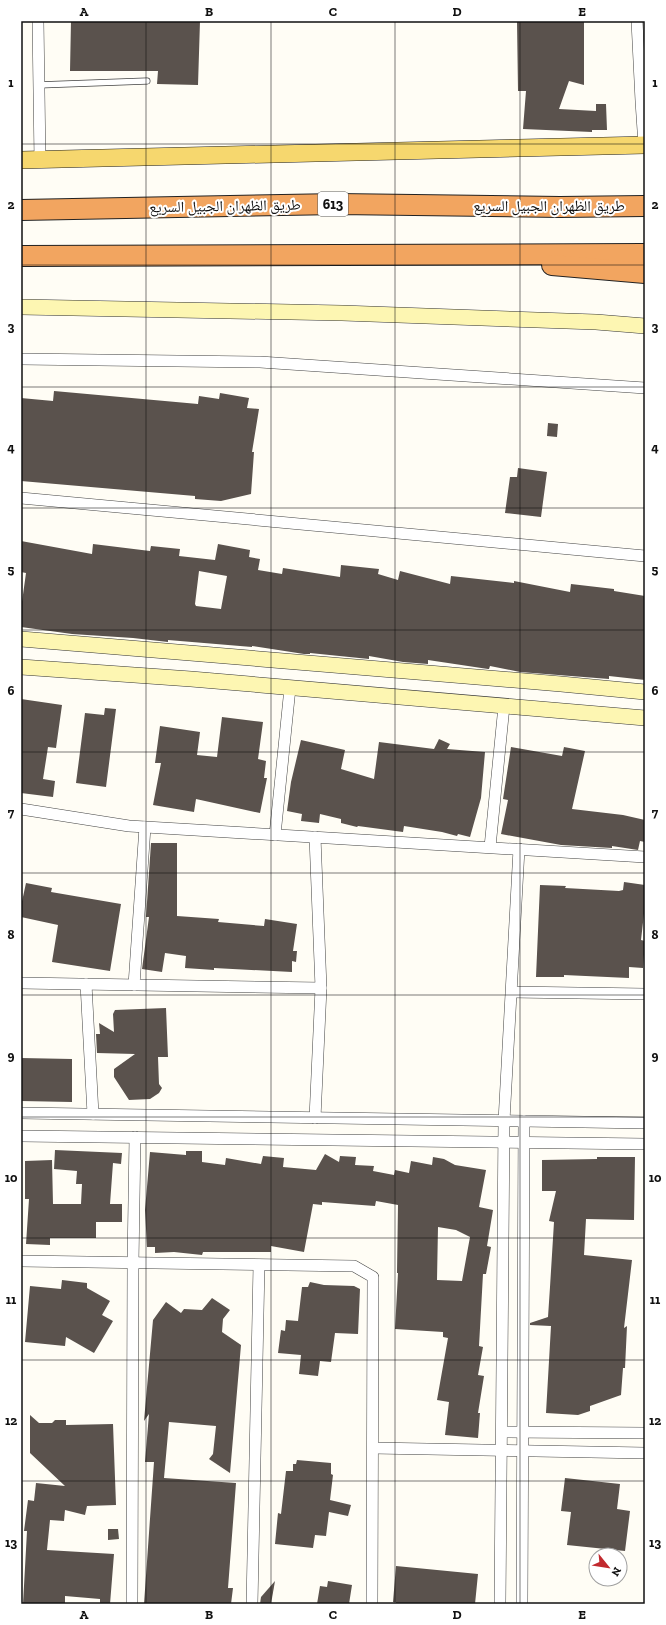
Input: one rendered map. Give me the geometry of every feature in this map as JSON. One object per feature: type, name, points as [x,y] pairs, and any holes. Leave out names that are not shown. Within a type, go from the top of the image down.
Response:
[{"type":"highway","points":[[560,207],[645,200]]},
{"type":"highway","name":"طريق الظهران الجبيل السريع","points":[[21,209],[44,210],[338,204],[560,207],[645,206]]},
{"type":"highway","points":[[418,254],[645,274]]},
{"type":"highway","points":[[21,256],[645,254]]},
{"type":"main road","points":[[21,160],[645,145]]},
{"type":"street","points":[[38,21],[40,160]]},
{"type":"street","points":[[640,23],[645,145]]},
{"type":"street","points":[[21,307],[342,313],[596,322],[645,326]]},
{"type":"street","points":[[21,359],[260,362],[645,388]]},
{"type":"street","points":[[21,498],[645,556]]},
{"type":"street","points":[[21,639],[645,692]]},
{"type":"street","points":[[21,667],[645,718]]},
{"type":"street","points":[[275,834],[290,688]]},
{"type":"street","points":[[490,847],[504,706]]},
{"type":"street","points":[[21,809],[129,826],[519,848],[645,857]]},
{"type":"street","points":[[134,985],[145,827]]},
{"type":"street","points":[[315,837],[321,988],[315,1118]]},
{"type":"street","points":[[500,1604],[504,1121],[519,848]]},
{"type":"street","points":[[21,983],[321,988]]},
{"type":"street","points":[[86,984],[93,1114]]},
{"type":"street","points":[[512,992],[645,994]]},
{"type":"street","points":[[21,1113],[645,1123]]},
{"type":"street","points":[[522,1604],[524,1121]]},
{"type":"street","points":[[21,1136],[645,1144]]},
{"type":"street","points":[[132,1604],[135,1137]]},
{"type":"street","points":[[21,1261],[354,1266],[373,1277],[372,1604]]},
{"type":"street","points":[[252,1604],[259,1265]]},
{"type":"street","points":[[502,1432],[645,1433]]},
{"type":"street","points":[[373,1448],[523,1452],[645,1453]]},
{"type":"lane","points":[[38,85],[147,81]]},
{"type":"building","points":[[71,21],[200,21],[198,85],[157,84],[158,71],[70,71]]},
{"type":"building","points":[[517,21],[584,21],[584,85],[569,81],[559,109],[596,111],[596,104],[606,104],[607,130],[592,130],[592,132],[523,129],[526,91],[518,91]]},
{"type":"building","points":[[54,391],[198,404],[199,396],[219,399],[220,393],[249,398],[247,408],[259,409],[252,452],[254,452],[251,494],[221,501],[195,499],[195,496],[21,481],[21,398],[53,401]]},
{"type":"building","points":[[548,423],[558,424],[557,437],[547,436]]},
{"type":"building","points":[[518,468],[547,472],[541,517],[505,513],[510,477],[517,477]]},
{"type":"building","points":[[21,541],[92,554],[93,544],[150,551],[151,546],[180,549],[179,556],[215,560],[218,544],[250,550],[249,557],[260,559],[258,570],[282,574],[283,568],[340,577],[341,565],[379,569],[378,574],[398,580],[400,571],[450,584],[451,576],[514,583],[514,581],[570,592],[571,584],[614,589],[614,591],[645,596],[645,680],[609,676],[609,679],[520,672],[490,666],[488,669],[428,660],[428,664],[403,662],[369,656],[369,659],[310,653],[304,654],[252,646],[168,640],[168,642],[72,634],[21,627],[21,609],[26,573],[21,572]],"holes":[[[199,571],[227,576],[221,609],[196,606]]]},
{"type":"building","points":[[21,699],[62,705],[56,748],[48,747],[43,779],[55,781],[53,797],[21,793]]},
{"type":"building","points":[[105,708],[116,709],[106,787],[76,783],[85,713],[104,715]]},
{"type":"building","points":[[222,717],[263,722],[258,759],[266,761],[264,778],[267,778],[260,813],[196,799],[194,812],[153,805],[161,763],[155,763],[160,726],[200,732],[197,755],[217,757]]},
{"type":"building","points":[[439,739],[450,744],[447,749],[485,752],[481,798],[470,837],[404,826],[403,832],[357,827],[341,823],[341,819],[320,814],[319,823],[301,821],[302,814],[287,811],[291,782],[301,740],[345,750],[341,769],[374,779],[379,742],[434,749]]},
{"type":"building","points":[[511,747],[562,756],[564,747],[585,751],[572,809],[623,815],[645,820],[645,842],[640,841],[638,850],[612,846],[612,848],[561,845],[501,834],[508,800],[503,799]]},
{"type":"building","points":[[151,843],[177,843],[177,916],[219,919],[218,922],[264,926],[265,919],[297,924],[293,951],[297,951],[296,962],[292,961],[292,972],[185,968],[186,956],[165,953],[162,972],[142,969],[149,917],[146,917]]},
{"type":"building","points":[[624,882],[645,885],[645,905],[641,940],[645,941],[643,968],[629,967],[629,978],[564,975],[564,977],[536,977],[540,885],[619,891],[623,890]]},
{"type":"building","points":[[26,883],[52,888],[51,892],[121,904],[110,971],[52,962],[58,925],[21,917],[21,906]]},
{"type":"building","points":[[166,1008],[168,1057],[158,1057],[159,1084],[162,1088],[159,1093],[150,1099],[129,1100],[114,1077],[114,1069],[135,1054],[97,1053],[96,1034],[100,1034],[99,1023],[114,1032],[113,1014],[115,1010]]},
{"type":"building","points":[[21,1058],[72,1059],[72,1102],[21,1101]]},
{"type":"building","points":[[55,1150],[122,1153],[121,1164],[113,1163],[110,1204],[122,1204],[122,1222],[96,1222],[96,1238],[50,1238],[50,1245],[26,1244],[29,1199],[25,1199],[25,1161],[52,1160],[53,1204],[81,1204],[82,1184],[76,1184],[77,1171],[54,1169]]},
{"type":"building","points":[[186,1151],[202,1151],[202,1162],[225,1165],[226,1158],[261,1164],[263,1156],[284,1158],[283,1167],[316,1170],[325,1154],[339,1162],[340,1156],[356,1157],[355,1165],[374,1166],[373,1171],[394,1175],[395,1170],[409,1173],[411,1161],[432,1165],[433,1157],[444,1159],[455,1165],[486,1170],[479,1207],[493,1210],[487,1246],[491,1247],[486,1274],[483,1274],[479,1346],[483,1347],[478,1375],[484,1376],[478,1413],[480,1413],[478,1438],[445,1435],[449,1402],[437,1400],[448,1338],[443,1337],[443,1332],[395,1329],[398,1273],[398,1205],[376,1201],[375,1206],[322,1202],[322,1205],[313,1204],[304,1252],[271,1246],[271,1252],[203,1252],[202,1255],[174,1252],[155,1253],[155,1247],[147,1247],[145,1210],[150,1152],[186,1155]],"holes":[[[438,1227],[456,1230],[470,1237],[462,1281],[437,1280]]]},
{"type":"building","points":[[597,1157],[635,1157],[634,1220],[586,1219],[584,1255],[632,1260],[624,1328],[627,1326],[625,1368],[623,1368],[621,1395],[590,1406],[590,1411],[578,1415],[546,1413],[551,1326],[530,1325],[530,1323],[548,1317],[554,1222],[549,1221],[556,1191],[542,1191],[542,1160],[597,1159]]},
{"type":"building","points":[[62,1280],[87,1283],[87,1288],[110,1301],[102,1315],[113,1321],[94,1353],[66,1337],[65,1346],[25,1342],[30,1286],[61,1289]]},
{"type":"building","points":[[310,1282],[324,1285],[354,1286],[360,1289],[358,1334],[335,1333],[331,1362],[320,1361],[318,1376],[299,1374],[301,1355],[278,1353],[281,1330],[285,1331],[286,1320],[298,1321],[302,1287],[308,1287]]},
{"type":"building","points":[[212,1298],[230,1310],[223,1319],[222,1332],[241,1345],[230,1473],[209,1459],[213,1454],[216,1426],[169,1422],[164,1478],[236,1483],[228,1588],[233,1588],[231,1604],[144,1604],[154,1462],[145,1462],[149,1414],[144,1421],[153,1320],[166,1302],[181,1313],[184,1309],[202,1310]]},
{"type":"building","points":[[30,1415],[39,1423],[52,1423],[55,1420],[66,1420],[66,1425],[113,1424],[116,1505],[87,1506],[85,1515],[65,1510],[64,1521],[50,1520],[47,1550],[114,1554],[110,1604],[100,1604],[100,1599],[65,1596],[65,1604],[23,1604],[27,1531],[24,1531],[28,1500],[34,1501],[36,1483],[65,1486],[30,1453]]},
{"type":"building","points":[[297,1460],[331,1463],[331,1474],[333,1475],[330,1500],[351,1505],[348,1516],[329,1512],[326,1536],[315,1535],[313,1548],[275,1544],[278,1513],[281,1514],[286,1471],[293,1471],[293,1464],[296,1464]]},
{"type":"building","points":[[565,1478],[620,1484],[617,1509],[630,1511],[626,1547],[588,1547],[567,1545],[571,1512],[561,1511]]},
{"type":"building","points":[[108,1529],[118,1529],[119,1539],[108,1540]]},
{"type":"building","points":[[396,1566],[478,1574],[475,1604],[396,1604],[396,1602],[393,1602]]},
{"type":"building","points":[[275,1581],[271,1604],[260,1604],[261,1597]]},
{"type":"building","points":[[328,1581],[352,1585],[349,1604],[317,1604],[320,1586],[327,1587]]}]
